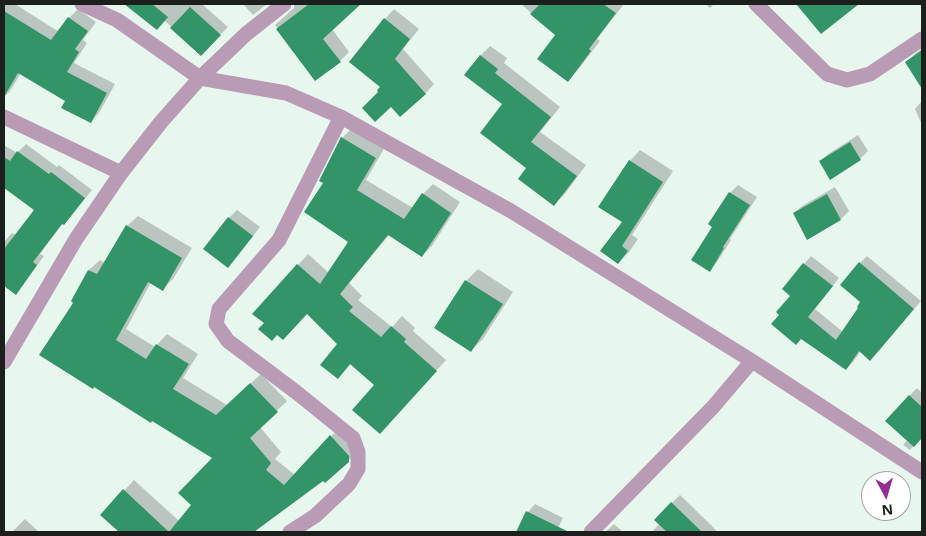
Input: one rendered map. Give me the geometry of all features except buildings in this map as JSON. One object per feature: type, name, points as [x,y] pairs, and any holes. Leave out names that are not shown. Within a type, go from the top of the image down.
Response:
[{"type":"street","points":[[82,4],[116,20],[200,78],[286,93],[342,117],[511,211],[752,361],[922,472]]},
{"type":"street","points":[[4,362],[76,239],[121,173],[161,122],[200,78],[246,34],[284,4]]},
{"type":"street","points":[[756,4],[827,74],[847,80],[870,74],[922,39]]},
{"type":"street","points":[[4,117],[121,173]]},
{"type":"street","points":[[290,532],[315,516],[349,484],[358,469],[358,452],[353,438],[228,341],[216,324],[219,309],[278,240],[342,117]]},
{"type":"street","points":[[591,532],[713,406],[752,361]]}]
